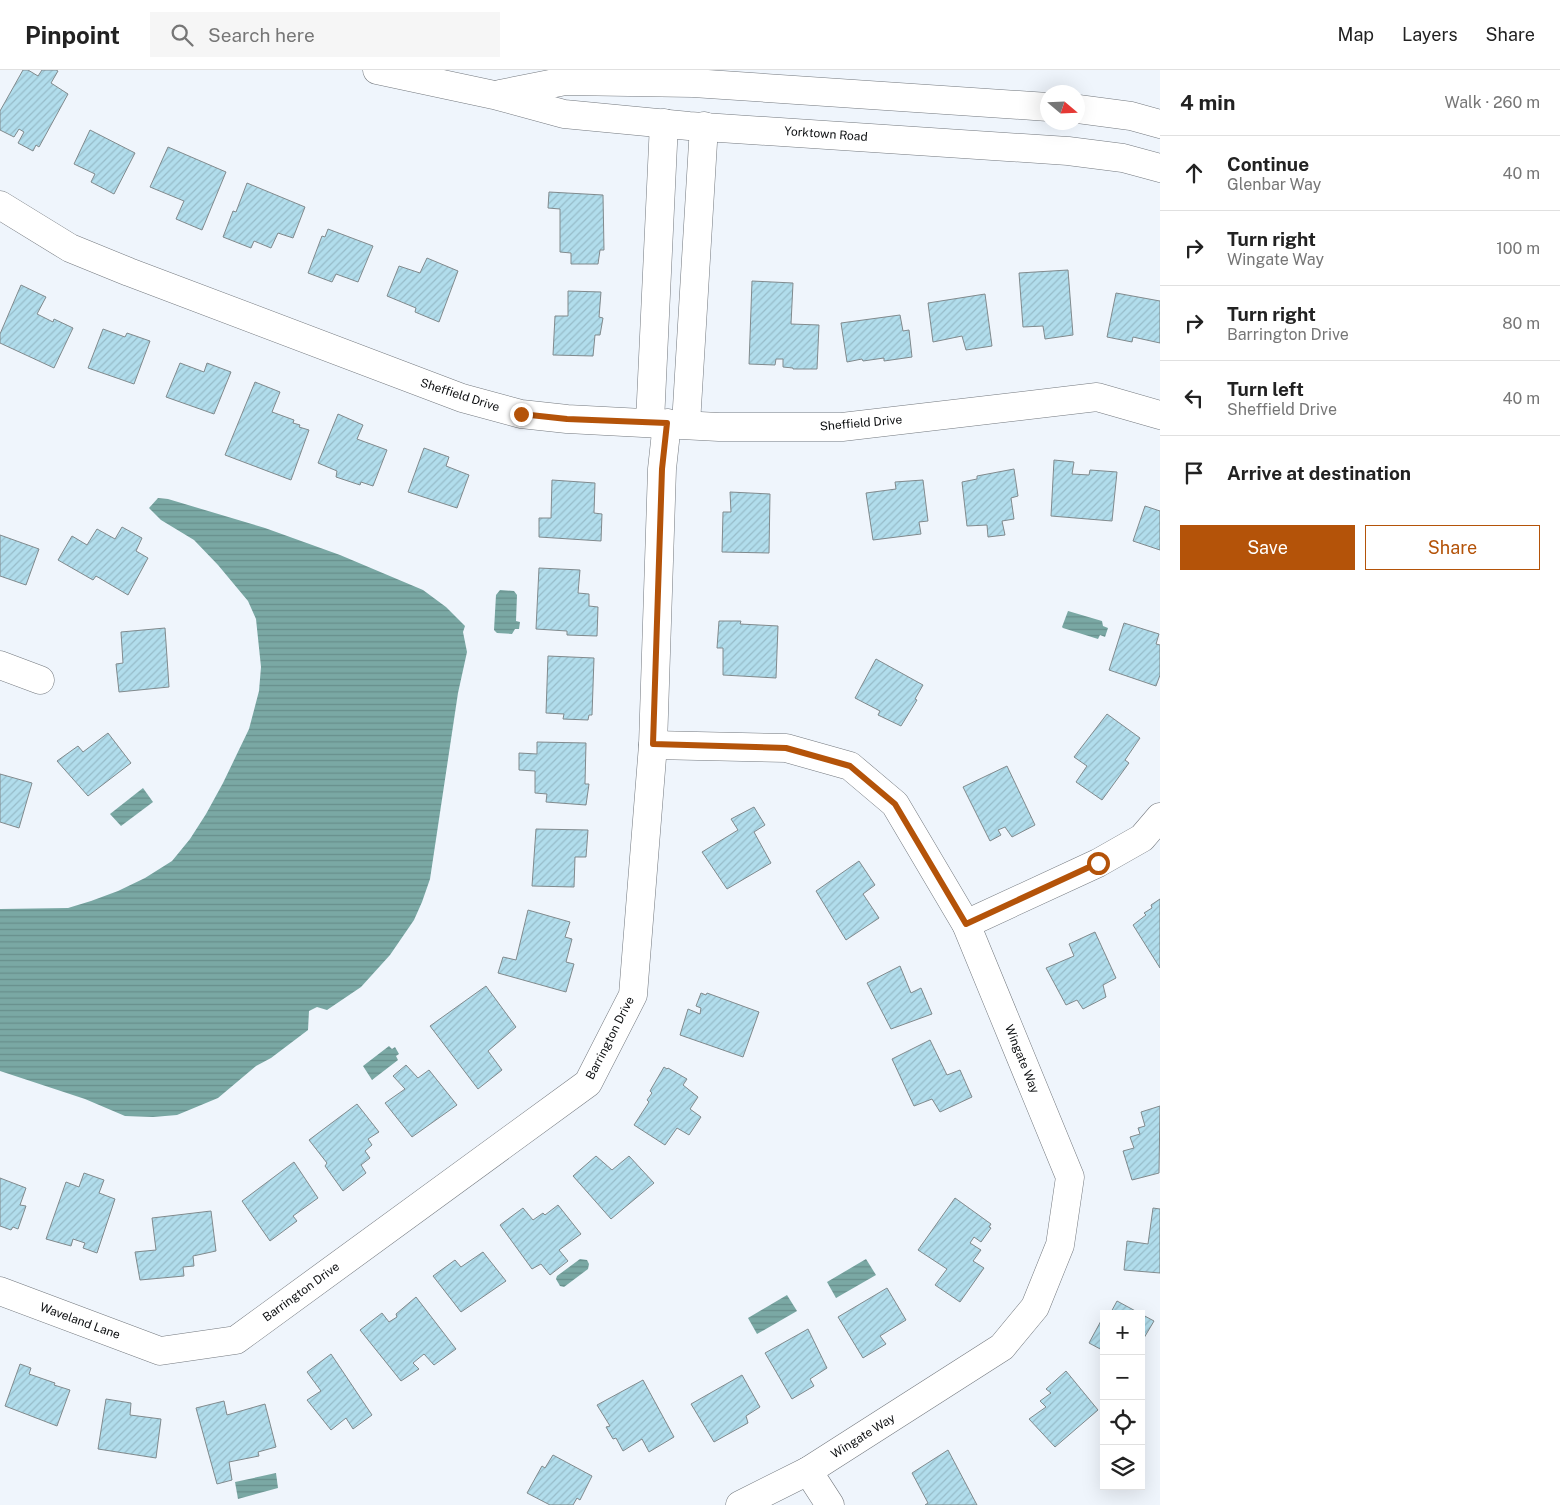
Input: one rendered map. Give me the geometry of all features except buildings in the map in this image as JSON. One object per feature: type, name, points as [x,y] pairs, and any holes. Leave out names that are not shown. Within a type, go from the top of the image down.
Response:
[{"type":"street","name":"Yorktown Road","points":[[377,70],[494,95],[564,114],[704,126],[1068,151],[1123,158],[1160,168]]},
{"type":"street","name":"Yorktown Road","points":[[494,95],[565,81],[663,76],[709,77],[1040,106]]},
{"type":"street","points":[[1085,110],[1131,116],[1160,124]]},
{"type":"street","points":[[664,123],[668,423]]},
{"type":"street","points":[[668,423],[704,126]]},
{"type":"street","name":"Sheffield Drive","points":[[0,205],[70,248],[129,272],[462,398],[521,414],[542,417],[719,427],[842,427],[1096,397],[1160,415]]},
{"type":"street","name":"Barrington Drive","points":[[160,1351],[236,1340],[588,1083],[633,995],[653,744],[662,469],[668,423]]},
{"type":"street","points":[[0,665],[40,680]]},
{"type":"street","name":"Wingate Way","points":[[653,744],[786,748],[850,766],[895,804],[966,924],[1070,1177],[1060,1245],[1035,1307],[1002,1347],[808,1470],[740,1505]]},
{"type":"street","points":[[966,924],[1106,859],[1142,838],[1160,817]]},
{"type":"street","name":"Waveland Lane","points":[[0,1292],[160,1351]]},
{"type":"street","points":[[808,1470],[830,1505]]},
{"type":"shaded area","points":[[158,498],[168,499],[265,528],[340,555],[423,590],[446,607],[465,626],[463,632],[467,652],[458,693],[430,879],[414,920],[390,955],[361,987],[327,1010],[317,1007],[309,1011],[308,1030],[271,1058],[256,1066],[218,1098],[177,1115],[153,1117],[125,1116],[85,1099],[0,1071],[0,909],[68,908],[118,891],[145,878],[172,861],[190,839],[206,814],[249,729],[259,691],[261,667],[256,619],[248,601],[194,540],[161,520],[149,508]]},
{"type":"shaded area","points":[[500,590],[514,591],[517,595],[516,621],[520,622],[519,629],[515,629],[512,634],[497,633],[494,630],[496,595]]},
{"type":"shaded area","points":[[1068,611],[1102,621],[1103,626],[1108,628],[1105,637],[1100,635],[1098,639],[1063,628]]},
{"type":"shaded area","points":[[143,788],[153,802],[121,826],[110,814]]},
{"type":"shaded area","points":[[389,1046],[392,1049],[395,1047],[399,1054],[396,1056],[398,1060],[372,1080],[363,1066]]},
{"type":"shaded area","points":[[580,1259],[587,1260],[589,1264],[588,1269],[564,1287],[560,1286],[556,1279],[557,1276]]},
{"type":"shaded area","points":[[866,1259],[876,1275],[836,1298],[827,1282]]},
{"type":"shaded area","points":[[787,1295],[797,1311],[757,1334],[748,1318]]},
{"type":"shaded area","points":[[276,1473],[278,1488],[238,1499],[235,1482]]},
{"type":"route","points":[[521,414],[567,419],[667,423],[662,469],[653,744],[786,748],[850,766],[895,804],[966,924],[1098,863]]}]
